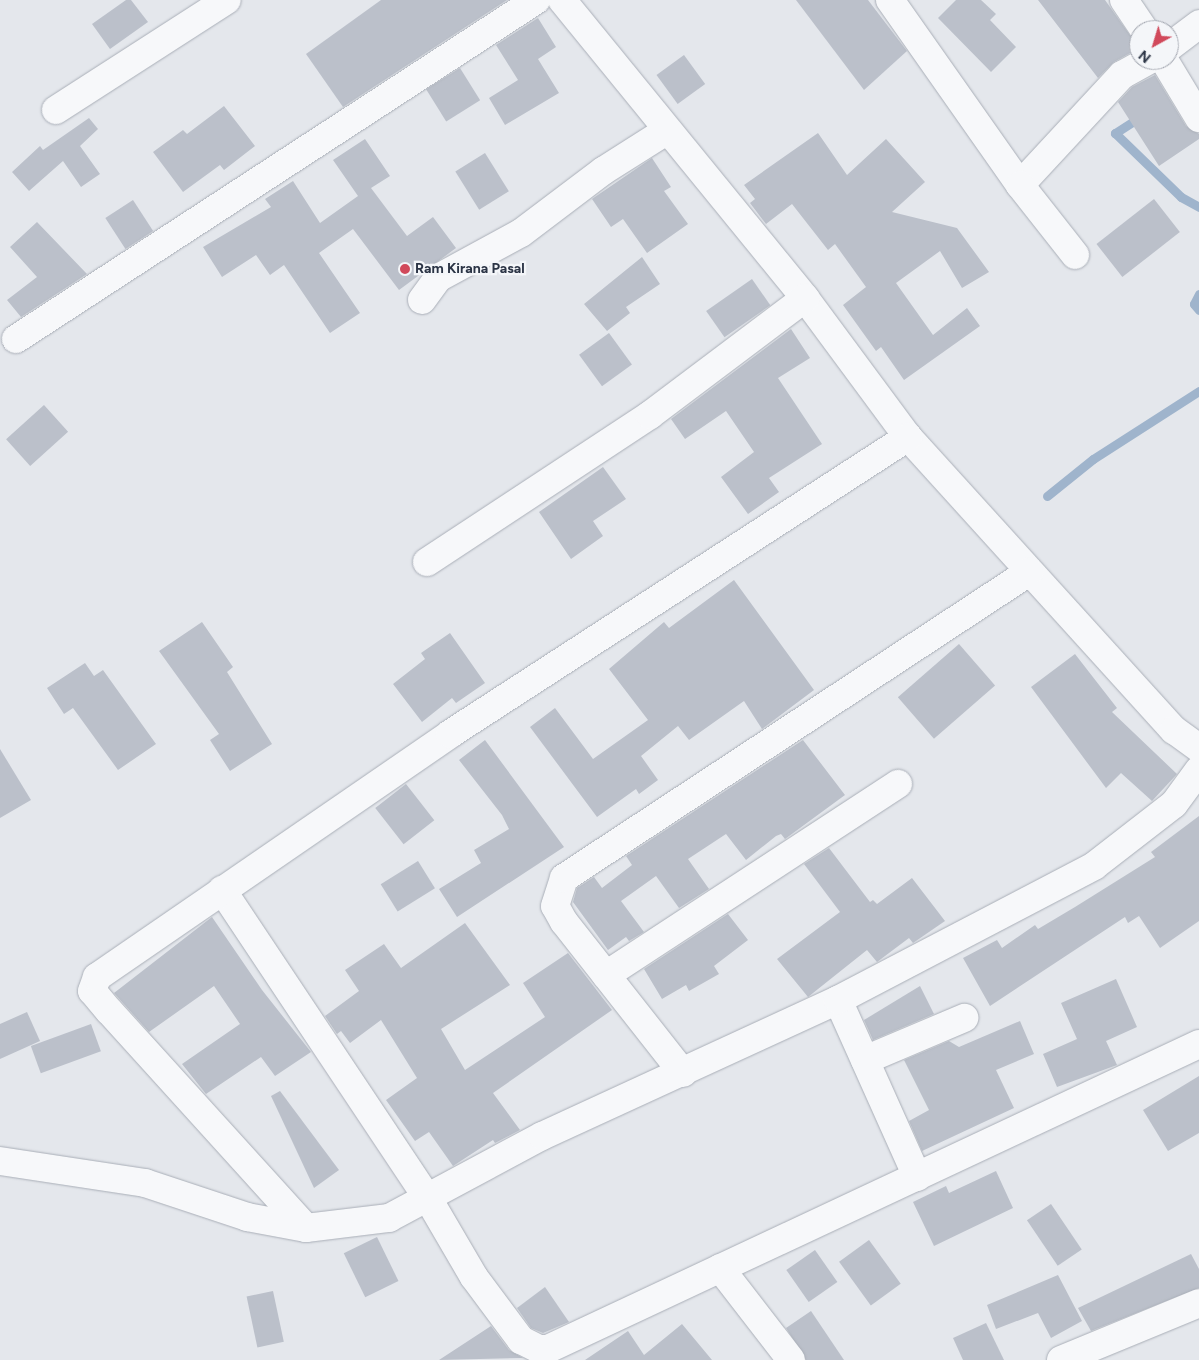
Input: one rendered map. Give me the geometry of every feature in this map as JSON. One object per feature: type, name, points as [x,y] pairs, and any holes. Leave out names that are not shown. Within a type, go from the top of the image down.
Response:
[{"type":"street","points":[[56,110],[228,0]]},
{"type":"street","points":[[16,339],[536,0]]},
{"type":"street","points":[[562,0],[666,131],[805,298],[908,437],[1174,730],[1199,748]]},
{"type":"street","points":[[890,0],[1020,184],[1075,254]]},
{"type":"street","points":[[1124,0],[1137,20]]},
{"type":"street","points":[[1179,39],[1199,24]]},
{"type":"street","points":[[1020,184],[1122,76],[1132,70]]},
{"type":"street","points":[[1170,70],[1199,118]]},
{"type":"street","points":[[422,300],[438,278],[521,233],[603,171],[666,131]]},
{"type":"street","points":[[427,562],[650,415],[805,298]]},
{"type":"street","points":[[306,1228],[92,991],[97,977],[450,734],[908,437]]},
{"type":"street","points":[[683,1073],[555,906],[564,878],[1029,572]]},
{"type":"street","points":[[0,1161],[145,1183],[247,1217],[306,1228],[389,1218],[429,1200],[542,1136],[683,1073],[838,1000],[1094,866],[1174,804],[1199,770]]},
{"type":"street","points":[[606,975],[898,784]]},
{"type":"street","points":[[222,890],[429,1200],[474,1277],[521,1340],[543,1354],[548,1349],[1199,1044]]},
{"type":"street","points":[[838,1000],[917,1177]]},
{"type":"street","points":[[865,1060],[964,1018]]},
{"type":"street","points":[[720,1268],[790,1360]]},
{"type":"street","points":[[1061,1360],[1199,1303]]},
{"type":"building","points":[[126,0],[131,0],[148,22],[110,49],[92,24]]},
{"type":"building","points":[[381,0],[507,0],[343,107],[306,54]]},
{"type":"building","points":[[796,0],[868,0],[907,51],[864,90]]},
{"type":"building","points":[[956,0],[981,0],[996,14],[990,20],[1016,47],[991,72],[938,18]]},
{"type":"building","points":[[1038,0],[1105,0],[1129,34],[1129,54],[1114,62],[1098,78]]},
{"type":"building","points":[[538,18],[556,47],[538,59],[559,93],[505,125],[489,98],[518,80],[496,45]]},
{"type":"building","points":[[684,55],[705,84],[678,104],[656,75]]},
{"type":"building","points":[[460,68],[480,100],[446,121],[426,89]]},
{"type":"building","points":[[1155,75],[1186,126],[1199,134],[1199,139],[1159,166],[1118,102],[1132,87]]},
{"type":"building","points":[[224,106],[255,146],[224,170],[220,165],[183,192],[153,152],[183,130],[187,134]]},
{"type":"building","points":[[89,118],[98,129],[80,146],[100,174],[81,187],[63,161],[29,191],[12,172],[40,146],[43,150]]},
{"type":"building","points":[[818,133],[847,175],[886,139],[925,182],[892,212],[957,228],[989,272],[962,288],[940,251],[896,283],[933,335],[967,308],[980,326],[904,380],[881,347],[876,351],[843,305],[866,287],[835,244],[828,250],[792,204],[766,224],[750,203],[755,199],[744,185]]},
{"type":"building","points":[[365,139],[390,176],[371,188],[407,236],[433,217],[456,248],[399,290],[353,229],[319,253],[360,313],[330,333],[284,265],[270,275],[256,255],[222,277],[203,247],[271,207],[265,199],[293,181],[320,223],[358,196],[333,160]]},
{"type":"building","points":[[485,153],[509,191],[479,210],[455,172]]},
{"type":"building","points":[[652,158],[671,187],[664,191],[688,224],[647,253],[623,219],[611,227],[592,199]]},
{"type":"building","points":[[1154,199],[1180,232],[1122,277],[1096,244]]},
{"type":"building","points":[[133,200],[153,231],[125,249],[105,218]]},
{"type":"building","points":[[37,222],[87,274],[21,317],[7,300],[37,277],[10,247]]},
{"type":"building","points":[[642,257],[660,284],[626,307],[630,313],[607,331],[584,304]]},
{"type":"building","points":[[752,279],[770,305],[724,337],[706,311]]},
{"type":"building","points":[[791,329],[810,358],[778,378],[822,444],[769,478],[779,492],[748,514],[721,477],[754,452],[726,411],[685,439],[671,419]]},
{"type":"building","points":[[609,333],[632,365],[602,386],[579,355]]},
{"type":"building","points":[[44,405],[68,432],[30,466],[6,439]]},
{"type":"building","points":[[603,467],[626,499],[593,521],[603,536],[571,559],[539,512]]},
{"type":"building","points":[[734,580],[814,690],[762,729],[744,701],[689,740],[678,726],[641,756],[658,780],[639,794],[636,789],[597,817],[530,727],[555,708],[593,759],[648,720],[609,669],[664,622],[669,628]]},
{"type":"building","points":[[202,622],[233,667],[227,672],[272,744],[230,771],[210,740],[219,734],[159,651]]},
{"type":"building","points":[[450,633],[485,683],[456,703],[452,698],[422,722],[393,684],[425,659],[421,653]]},
{"type":"building","points":[[959,644],[995,686],[934,739],[898,697]]},
{"type":"building","points":[[1075,654],[1117,708],[1112,712],[1177,774],[1152,801],[1121,773],[1106,788],[1031,687]]},
{"type":"building","points":[[85,663],[94,676],[103,670],[156,744],[118,770],[73,708],[64,714],[47,688]]},
{"type":"building","points":[[485,740],[564,847],[457,917],[439,889],[481,863],[474,850],[509,829],[502,815],[459,760]]},
{"type":"building","points":[[803,740],[845,795],[785,839],[781,834],[776,836],[746,860],[726,834],[688,859],[709,889],[679,908],[656,876],[621,901],[644,932],[629,941],[626,937],[608,950],[573,902],[577,888],[594,877],[602,888],[632,865],[626,856]]},
{"type":"building","points":[[0,749],[31,800],[0,818]]},
{"type":"building","points":[[406,784],[434,820],[404,844],[375,808]]},
{"type":"building","points":[[1199,816],[1199,921],[1160,948],[1139,916],[1128,923],[1125,917],[990,1006],[963,958],[997,940],[1002,948],[1035,925],[1038,929],[1075,907],[1155,857],[1151,852]]},
{"type":"building","points":[[829,848],[870,902],[873,900],[877,904],[912,878],[945,921],[913,943],[909,938],[877,962],[867,950],[808,997],[777,959],[840,912],[804,864]]},
{"type":"building","points":[[418,861],[435,888],[398,911],[381,884]]},
{"type":"building","points":[[728,914],[748,940],[714,966],[719,974],[689,991],[686,985],[662,999],[644,969]]},
{"type":"building","points":[[212,917],[262,990],[311,1052],[275,1076],[261,1057],[206,1094],[182,1064],[240,1024],[214,986],[149,1032],[114,993]]},
{"type":"building","points":[[465,923],[510,985],[441,1029],[465,1070],[545,1017],[523,983],[568,953],[612,1010],[493,1093],[520,1130],[495,1143],[493,1140],[453,1166],[429,1132],[415,1141],[386,1100],[417,1078],[381,1020],[350,1043],[341,1031],[337,1034],[325,1016],[359,991],[345,970],[384,944],[401,968]]},
{"type":"building","points":[[1116,979],[1137,1027],[1106,1041],[1117,1065],[1057,1087],[1043,1054],[1077,1039],[1061,1003]]},
{"type":"building","points":[[920,986],[934,1014],[873,1040],[864,1020]]},
{"type":"building","points":[[27,1012],[40,1041],[0,1059],[0,1024]]},
{"type":"building","points":[[1020,1021],[1034,1054],[996,1070],[1014,1108],[922,1151],[909,1121],[929,1110],[904,1060],[949,1041],[959,1047]]},
{"type":"building","points":[[91,1024],[101,1051],[41,1073],[31,1046]]},
{"type":"building","points":[[1199,1076],[1199,1133],[1168,1151],[1143,1110]]},
{"type":"building","points":[[280,1091],[339,1170],[314,1188],[271,1096]]},
{"type":"building","points":[[996,1171],[1013,1208],[934,1246],[913,1202],[946,1186],[949,1193]]},
{"type":"building","points":[[1051,1204],[1082,1250],[1058,1266],[1027,1220]]},
{"type":"building","points":[[377,1237],[398,1281],[365,1297],[344,1253]]},
{"type":"building","points":[[869,1240],[901,1284],[871,1305],[839,1262]]},
{"type":"building","points":[[815,1250],[837,1282],[809,1302],[786,1270]]},
{"type":"building","points":[[1191,1254],[1199,1269],[1199,1288],[1091,1331],[1078,1308]]},
{"type":"building","points":[[1058,1275],[1082,1321],[1051,1338],[1038,1313],[996,1329],[987,1305]]},
{"type":"building","points":[[545,1287],[569,1322],[543,1333],[531,1328],[517,1308]]},
{"type":"building","points":[[273,1291],[284,1342],[257,1347],[247,1297]]},
{"type":"building","points":[[811,1311],[844,1360],[806,1360],[786,1328]]},
{"type":"building","points":[[986,1323],[1004,1360],[963,1360],[953,1338]]},
{"type":"building","points":[[682,1324],[712,1360],[585,1360],[628,1331],[644,1355]]},
{"type":"building","points":[[491,1326],[509,1350],[523,1358],[439,1360]]},
{"type":"waterway","points":[[1140,117],[1115,133],[1181,197],[1199,207]]},
{"type":"waterway","points":[[1199,294],[1194,304],[1199,310]]},
{"type":"waterway","points":[[1047,496],[1093,459],[1199,391]]},
{"type":"place","name":"Ram Kirana Pasal","points":[[405,269]]}]
